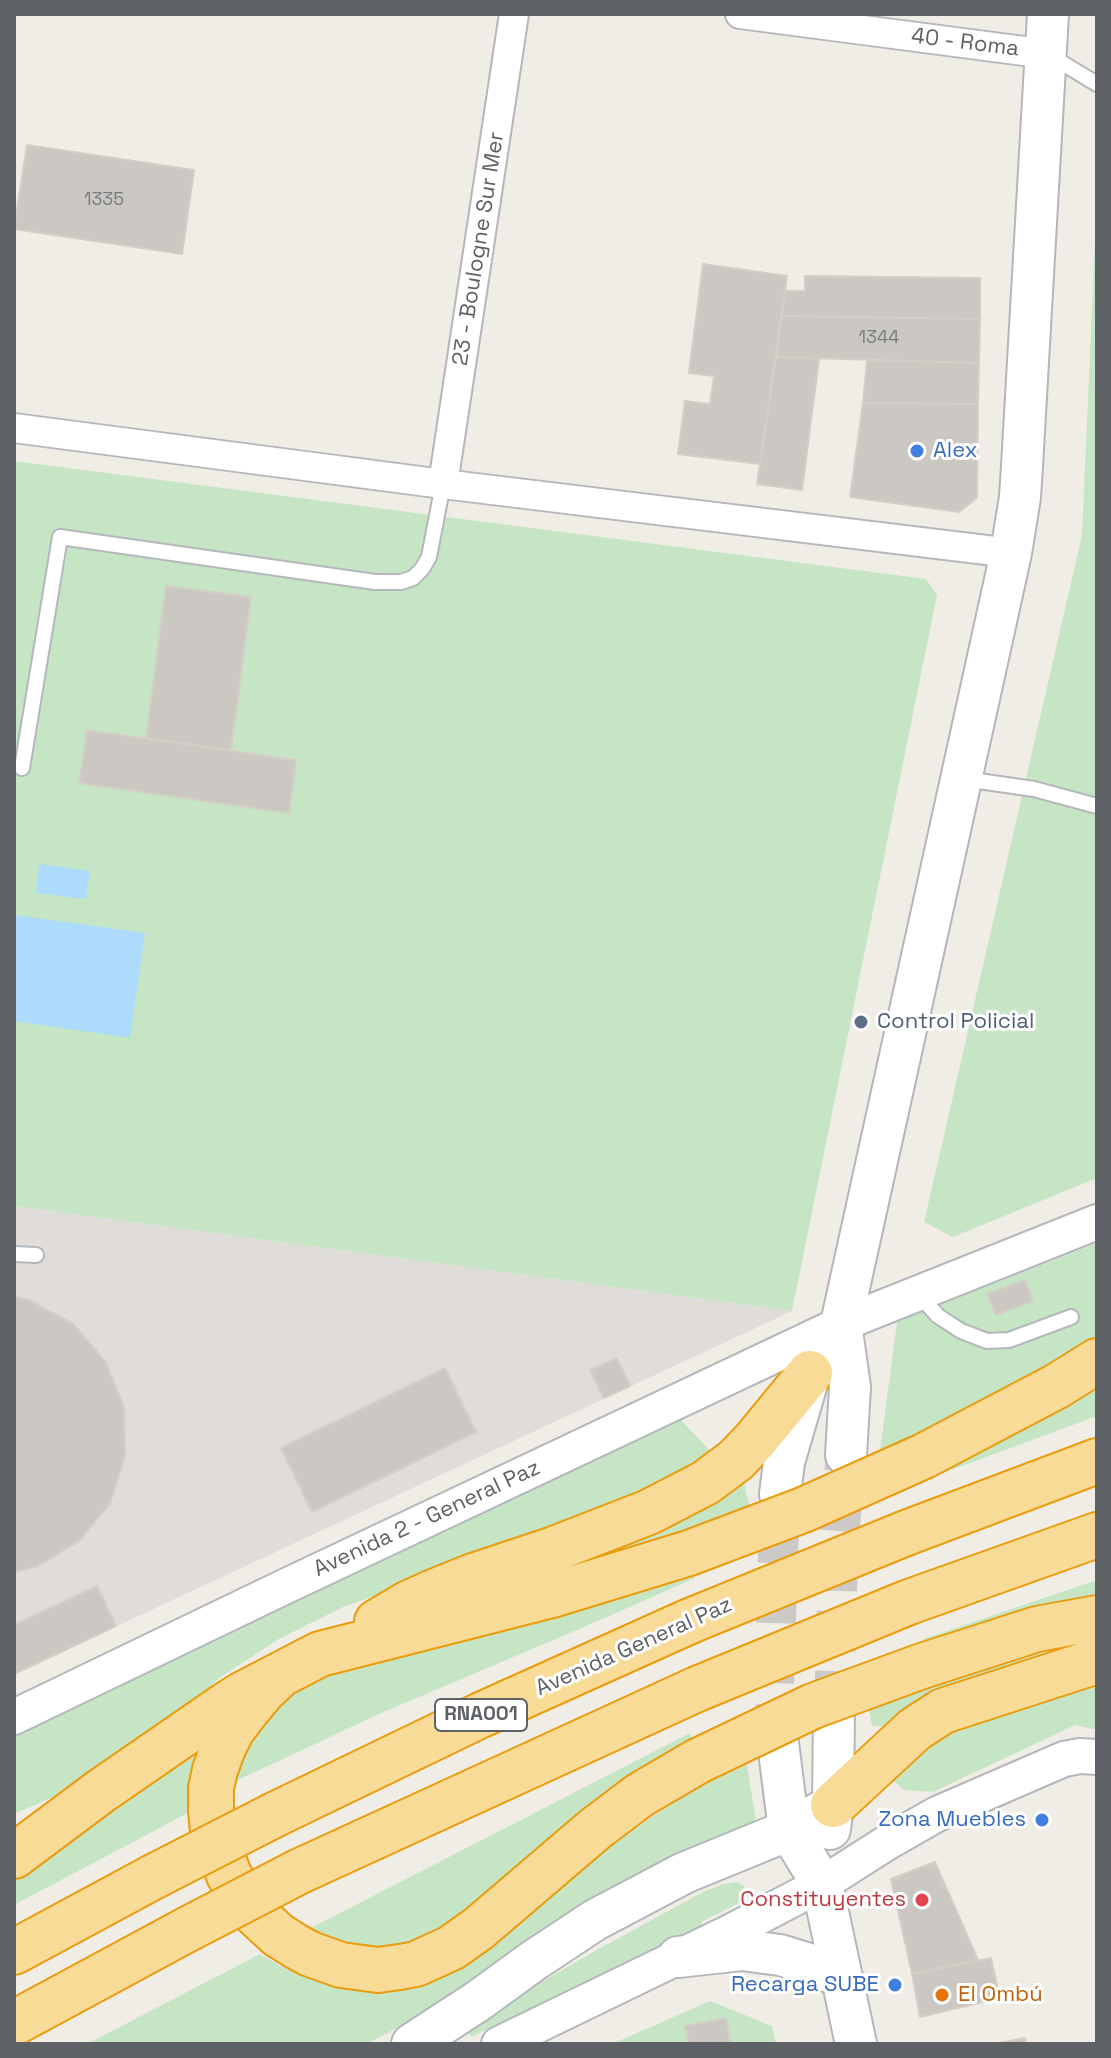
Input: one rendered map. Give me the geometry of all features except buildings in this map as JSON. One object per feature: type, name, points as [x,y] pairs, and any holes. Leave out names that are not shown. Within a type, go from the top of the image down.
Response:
[{"type":"highway","points":[[14,1856],[101,1791],[235,1699],[320,1654],[552,1595],[689,1553],[803,1510],[924,1456],[1057,1386],[1097,1361]]},
{"type":"highway","points":[[337,1649],[392,1612],[431,1593],[649,1512],[705,1483],[736,1460],[810,1373]]},
{"type":"highway","name":"Avenida General Paz","points":[[14,1952],[276,1814],[467,1722],[690,1621],[906,1533],[1097,1461]]},
{"type":"highway","name":"RNA001","points":[[14,2023],[300,1871],[697,1689],[909,1602],[1097,1535]]},
{"type":"highway","points":[[280,1675],[244,1714],[223,1748],[211,1788],[213,1831],[229,1875],[250,1909],[278,1935],[310,1954],[341,1965],[378,1970],[416,1964],[451,1948],[478,1929],[617,1812],[698,1761],[813,1706],[922,1666],[1037,1629],[1097,1618]]},
{"type":"highway","points":[[833,1805],[915,1729],[943,1711],[1097,1661]]},
{"type":"main road","points":[[780,1494],[784,1462],[810,1373],[841,1324],[1011,553],[1020,497],[1048,14]]},
{"type":"main road","points":[[841,1324],[850,1387],[846,1455]]},
{"type":"main road","points":[[822,1884],[833,1805],[834,1711]]},
{"type":"main road","points":[[778,1743],[789,1830],[822,1884],[856,2044]]},
{"type":"main road","points":[[412,2044],[595,1920],[684,1873],[789,1830],[833,1805]]},
{"type":"main road","points":[[678,1957],[742,1950],[780,1955],[842,1977]]},
{"type":"street","name":"23 - Boulogne Sur Mer","points":[[443,484],[514,14]]},
{"type":"street","name":"40 - Roma","points":[[740,14],[1047,54]]},
{"type":"street","points":[[14,428],[1011,553]]},
{"type":"street","name":"Avenida 2 - General Paz","points":[[14,1717],[841,1324],[1097,1222]]},
{"type":"street","points":[[499,2044],[822,1884],[937,1814],[1064,1759],[1097,1757]]},
{"type":"street","points":[[14,1828],[101,1791]]},
{"type":"lane","points":[[1047,54],[1097,84]]},
{"type":"lane","points":[[22,768],[60,537],[375,582],[401,582],[413,578],[429,557],[443,484]]},
{"type":"lane","points":[[960,779],[1034,789],[1097,806]]},
{"type":"lane","points":[[14,1254],[36,1255]]},
{"type":"lane","points":[[917,1293],[938,1316],[961,1331],[987,1341],[1009,1340],[1071,1317]]},
{"type":"shaded area","points":[[14,1206],[792,1311],[14,1674]]},
{"type":"green space","points":[[1097,196],[1097,1178],[953,1237],[924,1222],[1082,535]]},
{"type":"green space","points":[[14,461],[926,579],[937,595],[792,1311],[14,1206]]},
{"type":"green space","points":[[1097,1243],[1097,1336],[931,1433],[880,1451],[897,1322]]},
{"type":"green space","points":[[1097,1382],[1097,1416],[916,1483]]},
{"type":"green space","points":[[680,1419],[720,1461],[343,1607],[279,1639],[222,1676],[176,1717],[143,1739],[53,1797],[14,1814],[14,1734]]},
{"type":"green space","points":[[742,1474],[750,1509],[556,1576],[555,1565]]},
{"type":"green space","points":[[694,1570],[695,1578],[379,1714],[236,1781],[235,1766],[274,1702],[333,1668]]},
{"type":"green space","points":[[1097,1580],[1097,1599],[925,1644],[923,1639]]},
{"type":"green space","points":[[1088,1639],[1089,1648],[891,1726],[872,1726],[869,1708],[926,1685],[1043,1649]]},
{"type":"green space","points":[[1097,1673],[1097,1730],[1075,1725],[933,1792],[904,1790],[888,1776],[949,1723]]},
{"type":"green space","points":[[690,1733],[692,1744],[430,1938],[401,1949],[363,1950],[303,1932]]},
{"type":"green space","points":[[183,1743],[198,1759],[186,1814],[14,1905],[14,1878]]},
{"type":"green space","points":[[747,1765],[756,1821],[669,1859],[597,1896],[464,1989],[366,2044],[87,2044],[260,1954],[295,1974],[335,1986],[393,1987],[582,1868],[702,1784]]},
{"type":"green space","points":[[736,1882],[743,1885],[746,1891],[745,1900],[701,1922],[704,1929],[471,2037],[468,2031],[483,2016],[703,1892]]},
{"type":"green space","points":[[710,2001],[772,2026],[776,2044],[731,2044],[726,2019],[689,2044],[612,2044]]},
{"type":"water","points":[[39,864],[90,871],[86,899],[36,893]]},
{"type":"water","points":[[14,915],[145,933],[130,1038],[14,1021]]},
{"type":"tunnel","points":[[834,1711],[838,1555],[845,1464]]},
{"type":"tunnel","points":[[778,1743],[774,1685],[780,1494]]},
{"type":"place","name":"Alex","points":[[917,451]]},
{"type":"place","name":"Control Policial","points":[[861,1022]]},
{"type":"place","name":"Zona Muebles","points":[[1042,1820]]},
{"type":"place","name":"Constituyentes","points":[[922,1900]]},
{"type":"place","name":"Recarga SUBE","points":[[895,1985]]},
{"type":"place","name":"El Ombú","points":[[942,1995]]}]
